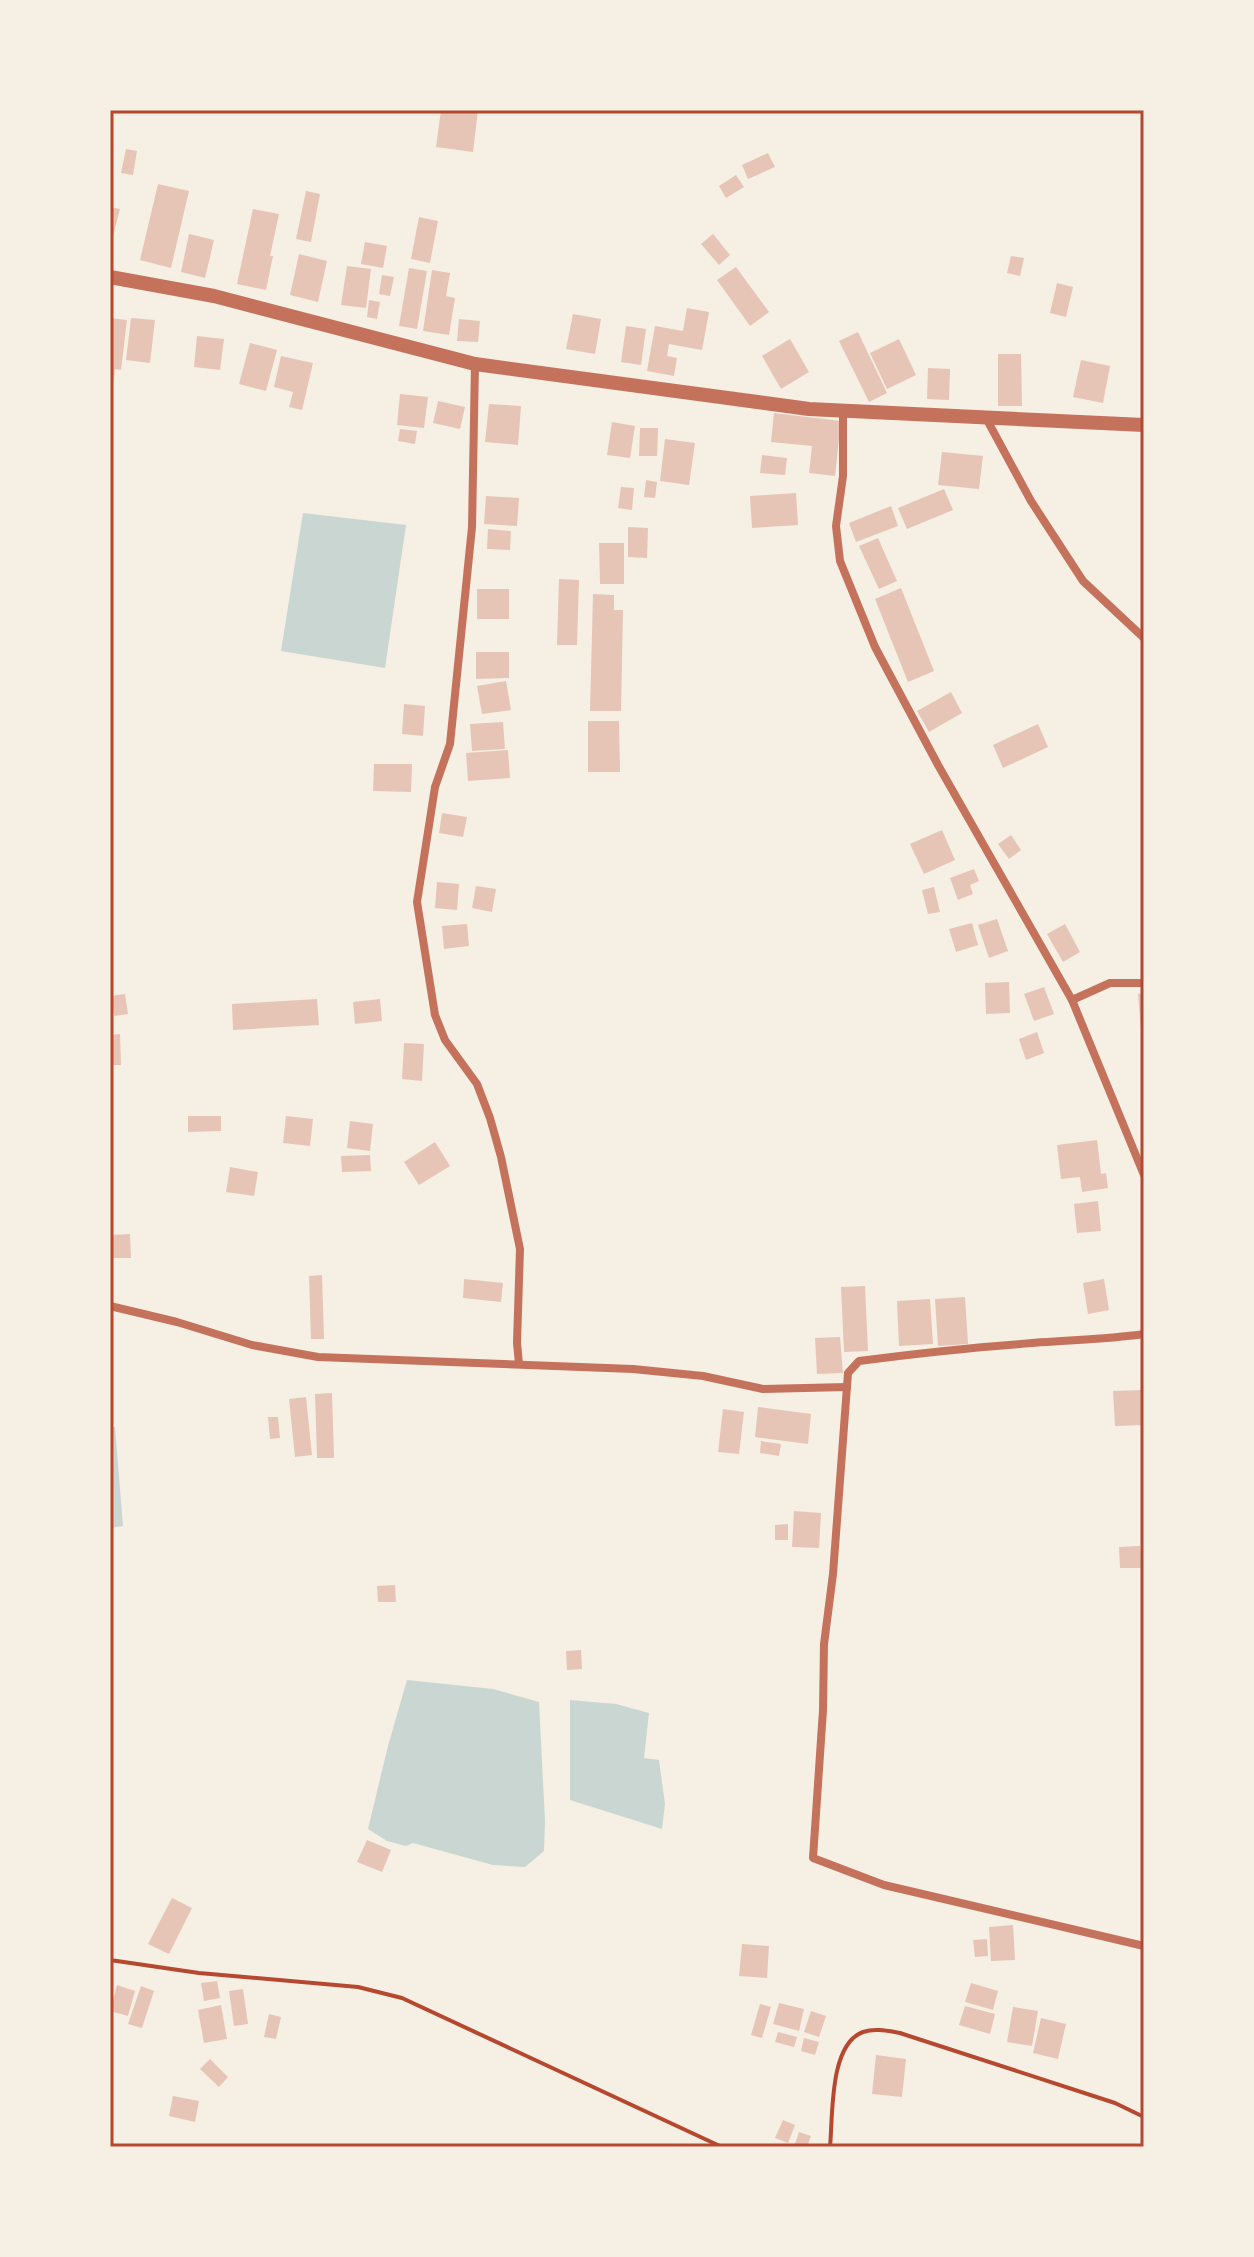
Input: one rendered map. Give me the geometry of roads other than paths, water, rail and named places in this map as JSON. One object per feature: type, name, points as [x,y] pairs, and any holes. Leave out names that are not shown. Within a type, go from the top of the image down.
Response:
[{"type":"street","points":[[110,277],[214,296],[475,364],[809,409],[1144,425]]},
{"type":"street","points":[[475,364],[472,527],[450,744],[435,787],[417,902],[435,1015],[445,1040],[477,1084],[501,1157],[520,1249],[519,1364]]},
{"type":"street","points":[[843,411],[843,476],[836,526],[840,561],[875,647],[938,765],[1072,1000],[1144,1175]]},
{"type":"street","points":[[986,418],[1031,501],[1083,581],[1144,638]]},
{"type":"street","points":[[1072,1000],[1110,983],[1144,983]]},
{"type":"street","points":[[110,1306],[252,1345],[318,1357],[633,1369],[703,1376],[763,1389],[847,1387]]},
{"type":"street","points":[[1144,1334],[1100,1340],[1021,1343],[859,1361],[848,1373],[833,1574],[824,1644],[813,1858],[884,1885],[1144,1946]]}]
